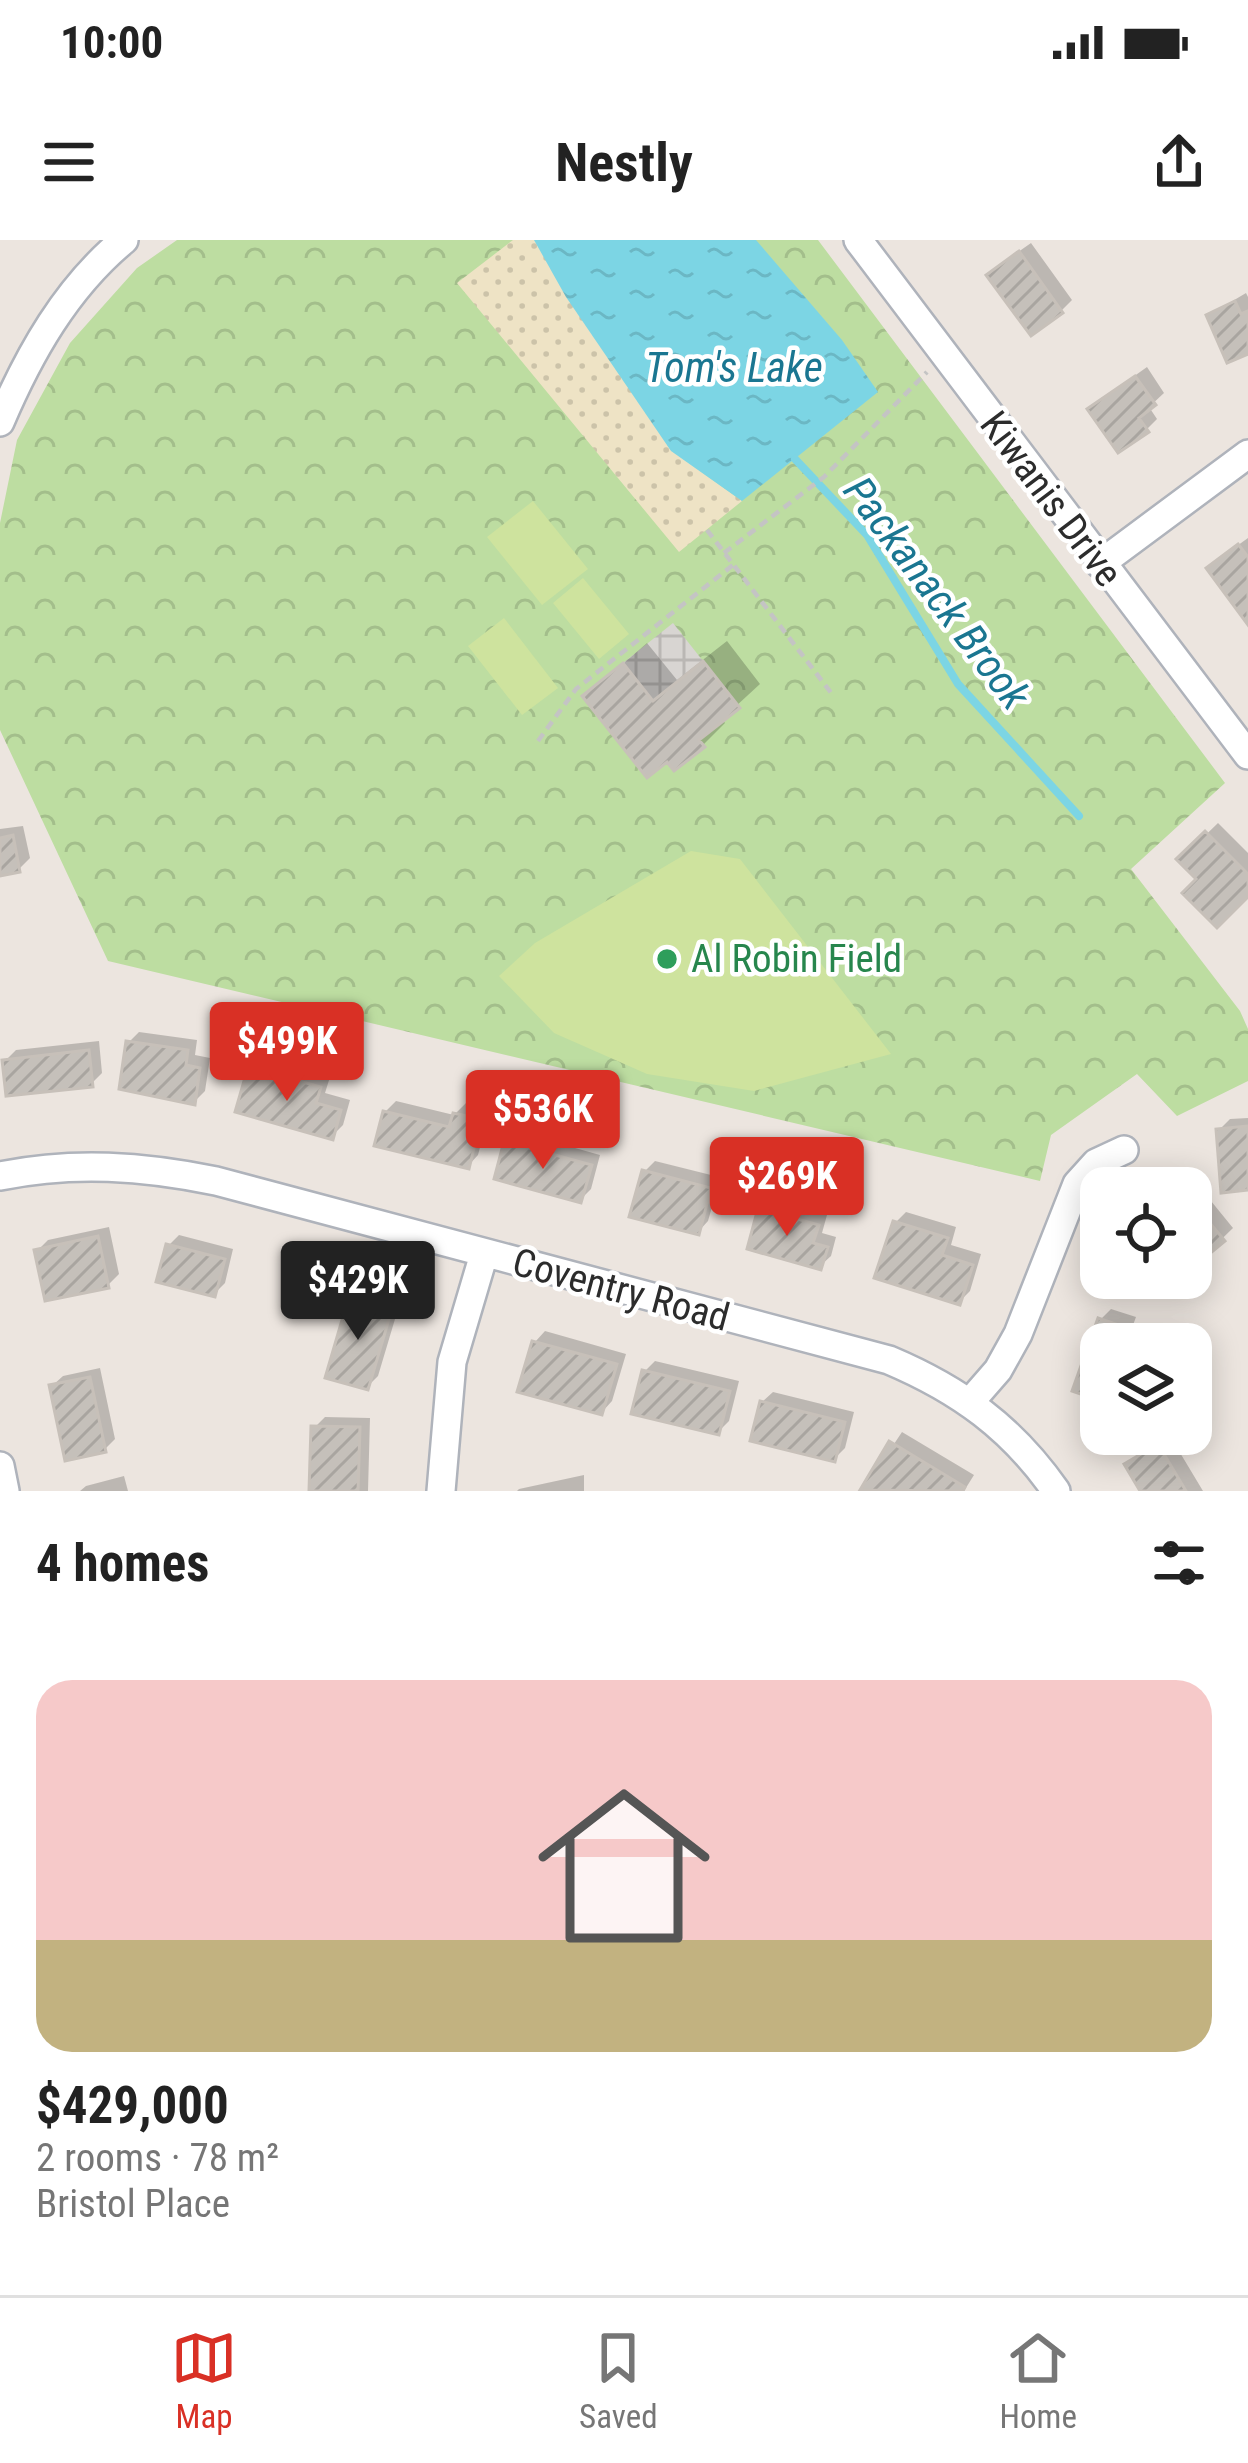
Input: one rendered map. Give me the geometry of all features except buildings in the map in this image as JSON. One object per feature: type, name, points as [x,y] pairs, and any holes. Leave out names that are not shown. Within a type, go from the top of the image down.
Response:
[{"type":"street","points":[[0,422],[47,328],[78,286],[124,240]]},
{"type":"street","name":"Kiwanis Drive","points":[[858,240],[1248,755]]},
{"type":"street","points":[[1100,564],[1248,454]]},
{"type":"street","points":[[971,1401],[998,1370],[1018,1334],[1077,1184],[1096,1163],[1124,1150]]},
{"type":"street","name":"Coventry Road","points":[[0,1176],[62,1166],[158,1169],[890,1360],[971,1401],[1032,1457],[1056,1491]]},
{"type":"street","points":[[441,1491],[452,1362],[484,1254]]},
{"type":"street","points":[[0,1466],[5,1491]]},
{"type":"path","points":[[724,553],[824,477],[943,356]]},
{"type":"path","points":[[707,530],[832,694]]},
{"type":"path","points":[[538,741],[576,688],[733,565]]},
{"type":"green space","points":[[177,240],[818,240],[1225,783],[1131,869],[1240,1011],[1248,1029],[1248,1081],[1177,1116],[1137,1074],[1051,1135],[1040,1181],[108,961],[0,730],[0,523],[17,440],[70,343],[137,268]]},
{"type":"green space","points":[[533,501],[588,569],[542,605],[487,537]]},
{"type":"green space","points":[[583,578],[629,634],[599,659],[553,603]]},
{"type":"green space","points":[[504,618],[558,688],[522,715],[468,646]]},
{"type":"green space","name":"Al Robin Field","points":[[691,851],[740,859],[891,1054],[754,1091],[647,1074],[554,1033],[499,976],[535,943]]},
{"type":"sand","points":[[513,240],[535,240],[671,450],[742,501],[679,552],[457,283]]},
{"type":"shaded area","points":[[673,623],[703,661],[653,701],[623,663]]},
{"type":"water","name":"Tom's Lake","points":[[534,240],[756,240],[842,340],[878,392],[742,501],[671,451],[566,297]]},
{"type":"waterway","name":"Packanack Brook","points":[[795,459],[867,535],[958,684],[1079,816]]},
{"type":"place","name":"Al Robin Field","points":[[667,959]]}]
